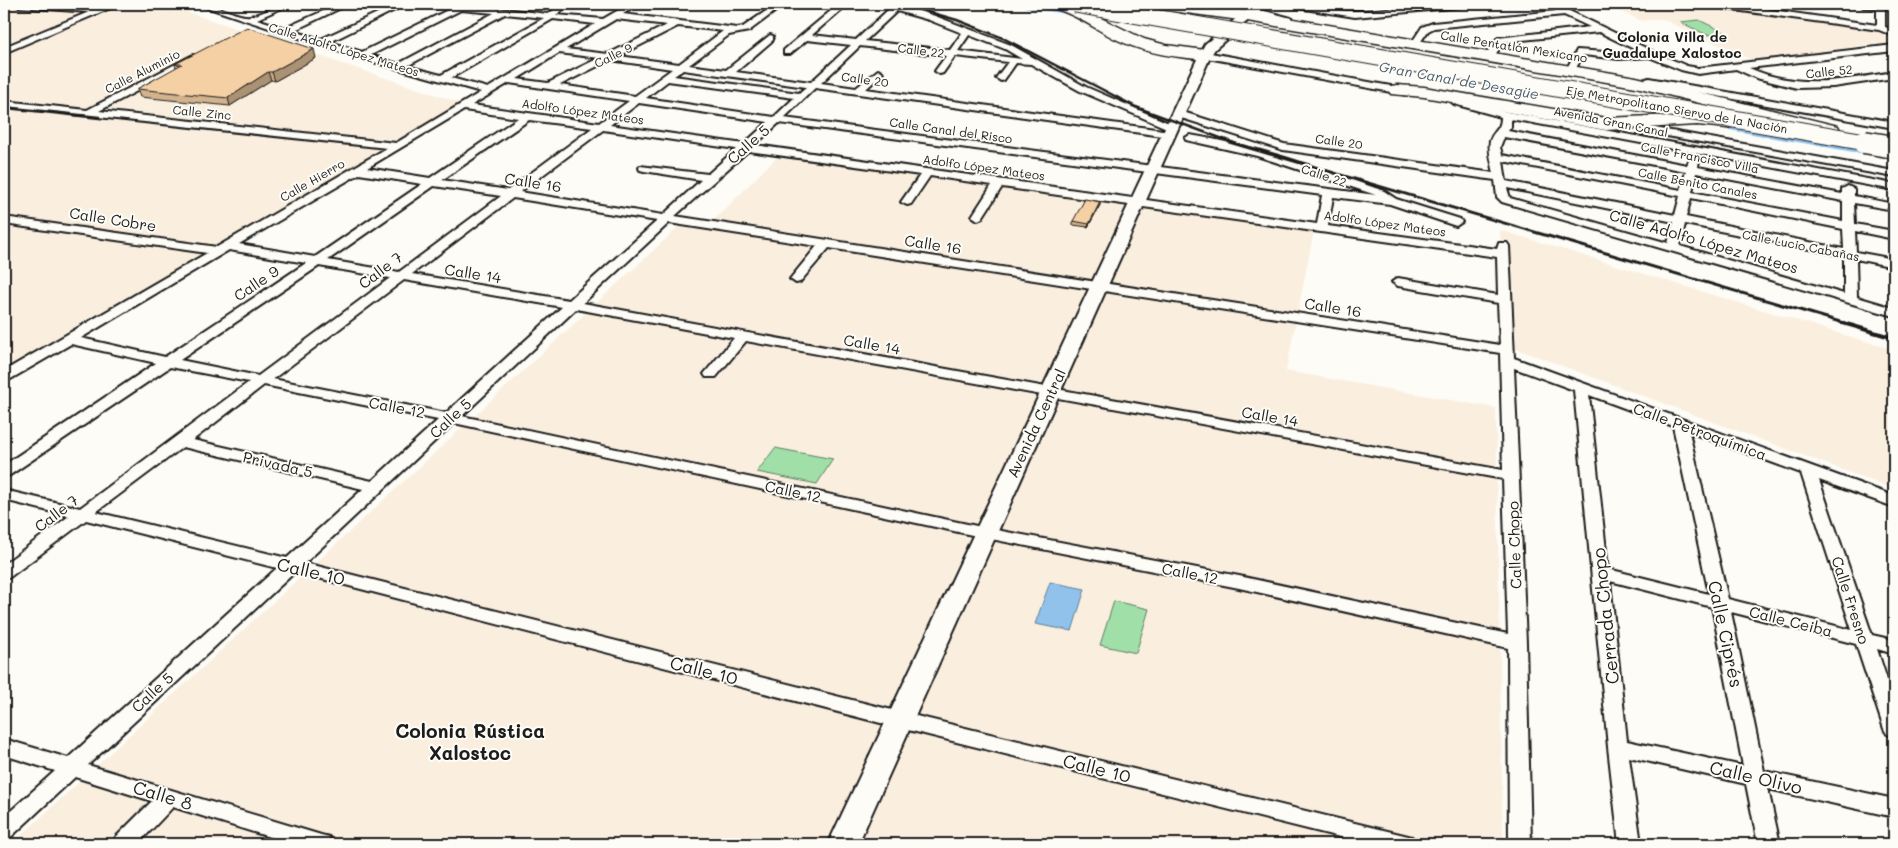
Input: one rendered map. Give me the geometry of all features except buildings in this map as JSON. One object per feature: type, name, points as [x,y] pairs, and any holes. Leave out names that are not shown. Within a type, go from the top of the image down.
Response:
[{"type":"highway","points":[[1055,4],[1075,9],[1122,35],[1152,46],[1216,42]]},
{"type":"highway","name":"Eje Metropolitano Siervo de la Nación","points":[[1075,4],[1894,147]]},
{"type":"highway","name":"Eje Metropolitano Siervo de la Nación","points":[[1094,4],[1894,142]]},
{"type":"highway","points":[[1156,4],[1252,12],[1597,75],[1665,88],[1845,133]]},
{"type":"highway","points":[[1397,90],[1424,92],[1503,110],[1606,124],[1713,119],[1822,138],[1894,147]]},
{"type":"street","points":[[19,4],[99,11]]},
{"type":"street","points":[[4,50],[116,4]]},
{"type":"street","name":"Calle Adolfo López Mateos","points":[[200,4],[362,56],[488,91]]},
{"type":"street","points":[[217,9],[229,4]]},
{"type":"street","points":[[250,19],[287,4]]},
{"type":"street","points":[[285,31],[345,4]]},
{"type":"street","points":[[321,42],[403,4]]},
{"type":"street","points":[[433,4],[492,10],[504,8],[551,16],[678,24],[739,31]]},
{"type":"street","points":[[442,79],[548,20],[567,4]]},
{"type":"street","name":"Calle Hierro","points":[[7,373],[69,339],[398,146],[634,4]]},
{"type":"street","name":"Calle 7","points":[[4,573],[726,33],[746,29],[781,4]]},
{"type":"street","points":[[787,52],[844,4]]},
{"type":"street","name":"Calle 22","points":[[880,4],[896,7],[968,31],[1008,47],[1109,102],[1215,141],[1380,193],[1392,201],[1456,222]]},
{"type":"street","points":[[1182,4],[1252,12]]},
{"type":"street","points":[[1292,4],[1355,14],[1465,4]]},
{"type":"street","points":[[1549,4],[1651,54],[1684,68],[1698,71],[1894,48]]},
{"type":"street","points":[[1713,4],[1734,5],[1881,28],[1894,33]]},
{"type":"street","points":[[1863,4],[1881,5],[1881,28]]},
{"type":"street","points":[[362,56],[460,7]]},
{"type":"street","name":"Calle 5","points":[[4,830],[710,178],[776,120],[896,7]]},
{"type":"street","points":[[399,67],[504,8]]},
{"type":"street","name":"Calle Pentatlón Mexicano","points":[[1252,12],[1278,18]]},
{"type":"street","name":"Calle Pentatlón Mexicano","points":[[1252,12],[1894,125]]},
{"type":"street","name":"Avenida Central","points":[[843,844],[1152,170],[1178,128],[1216,42],[1252,12]]},
{"type":"street","points":[[1416,42],[1425,29],[1433,26],[1566,12]]},
{"type":"street","points":[[245,32],[262,23]]},
{"type":"street","name":"Calle 9","points":[[548,87],[678,24]]},
{"type":"street","points":[[1491,54],[1500,40],[1600,29]]},
{"type":"street","points":[[940,70],[968,31]]},
{"type":"street","name":"Calle 22","points":[[806,37],[1037,63]]},
{"type":"street","points":[[727,74],[770,38]]},
{"type":"street","points":[[1216,42],[1397,90]]},
{"type":"street","name":"Calle 20","points":[[557,50],[727,74],[807,91],[858,92],[1178,128],[1283,147],[1500,180]]},
{"type":"street","points":[[1572,68],[1580,52],[1619,56],[1651,54]]},
{"type":"street","name":"Calle Aluminio","points":[[88,113],[202,54]]},
{"type":"street","points":[[1001,78],[1014,60]]},
{"type":"street","name":"Calle 52","points":[[1739,67],[1767,80],[1802,86],[1894,76]]},
{"type":"street","points":[[1678,86],[1684,68]]},
{"type":"street","points":[[1693,89],[1698,71]]},
{"type":"street","points":[[858,92],[878,73]]},
{"type":"street","points":[[665,78],[807,91]]},
{"type":"street","name":"Calle Canal del Risco","points":[[506,80],[636,101],[1392,201]]},
{"type":"street","name":"Calle Zinc","points":[[4,104],[398,146]]},
{"type":"street","name":"Adolfo López Mateos","points":[[462,108],[1137,203],[1503,250]]},
{"type":"street","points":[[1500,180],[1496,139],[1506,127],[1503,110]]},
{"type":"street","name":"Avenida Gran Canal","points":[[1503,110],[1695,150],[1894,187]]},
{"type":"street","name":"Calle 9","points":[[4,472],[316,262],[526,117]]},
{"type":"street","points":[[1649,130],[1894,174]]},
{"type":"street","name":"Calle Francisco Villa","points":[[1501,133],[1894,207]]},
{"type":"street","points":[[1673,248],[1693,170],[1695,150]]},
{"type":"street","name":"Calle Benito Canales","points":[[1497,157],[1894,235]]},
{"type":"street","points":[[644,168],[710,178]]},
{"type":"street","name":"Calle 16","points":[[356,170],[509,196],[667,218],[1100,287],[1506,355]]},
{"type":"street","points":[[907,202],[927,173]]},
{"type":"street","points":[[1848,179],[1851,300]]},
{"type":"street","name":"Calle Adolfo López Mateos","points":[[1500,180],[1503,197],[1506,200],[1894,312]]},
{"type":"street","name":"Calle Lucio Cabañas","points":[[1500,180],[1681,221],[1894,263]]},
{"type":"street","points":[[978,216],[999,183]]},
{"type":"street","points":[[1322,228],[1328,194]]},
{"type":"street","name":"Calle Cobre","points":[[4,220],[222,249]]},
{"type":"street","points":[[796,279],[826,243]]},
{"type":"street","name":"Calle 14","points":[[222,249],[316,262],[573,305],[1512,476]]},
{"type":"street","name":"Calle Chopo","points":[[1503,250],[1503,300],[1512,476],[1517,643],[1520,844]]},
{"type":"street","points":[[1398,282],[1503,300]]},
{"type":"street","points":[[712,374],[742,337]]},
{"type":"street","name":"Calle 12","points":[[69,339],[168,362],[451,418],[986,533],[1239,582],[1517,643]]},
{"type":"street","name":"Calle Petroquímica","points":[[1506,355],[1581,387],[1680,425],[1894,502]]},
{"type":"street","name":"Cerrada Chopo","points":[[1581,387],[1618,747],[1630,844]]},
{"type":"street","name":"Calle Ciprés","points":[[1680,425],[1720,603],[1769,844]]},
{"type":"street","name":"Privada 5","points":[[179,441],[376,487]]},
{"type":"street","name":"Calle Fresno","points":[[1808,471],[1894,729]]},
{"type":"street","name":"Calle 10","points":[[4,495],[384,588],[900,720],[1404,844]]},
{"type":"street","name":"Calle Ceiba","points":[[1601,573],[1894,647]]},
{"type":"street","name":"Calle 8","points":[[4,747],[321,844]]},
{"type":"street","name":"Calle Olivo","points":[[1618,747],[1894,808]]},
{"type":"street","points":[[124,844],[169,797]]},
{"type":"shaded area","points":[[4,4],[163,4],[461,103],[4,374]]},
{"type":"shaded area","points":[[1604,4],[1692,4],[1879,31],[1894,36],[1894,45],[1880,47],[1874,44],[1823,51],[1827,53],[1756,62],[1662,19],[1642,21]]},
{"type":"shaded area","points":[[777,157],[1314,231],[1286,371],[1496,408],[1503,844],[12,844],[684,222],[714,220]]},
{"type":"shaded area","points":[[1500,230],[1894,350],[1894,489],[1506,345]]},
{"type":"green space","points":[[1699,20],[1726,33],[1707,35],[1680,22]]},
{"type":"green space","points":[[775,448],[833,459],[817,484],[757,472]]},
{"type":"green space","points":[[1114,601],[1149,609],[1136,653],[1100,645]]},
{"type":"water","points":[[1050,582],[1085,589],[1072,631],[1035,624]]},
{"type":"waterway","name":"Gran Canal de Desagüe","points":[[1025,4],[1078,13]]},
{"type":"waterway","name":"Gran Canal de Desagüe","points":[[1711,124],[1876,153]]},
{"type":"railway","points":[[901,4],[957,20],[1003,38],[1136,107],[1234,143]]},
{"type":"railway","points":[[4,107],[99,117]]},
{"type":"railway","points":[[1229,142],[1847,324]]},
{"type":"railway","points":[[1843,323],[1894,338]]},
{"type":"district","name":"Colonia Villa de Guadalupe Xalostoc","points":[[1672,44]]},
{"type":"district","name":"Colonia Rústica Xalostoc","points":[[470,741]]}]
